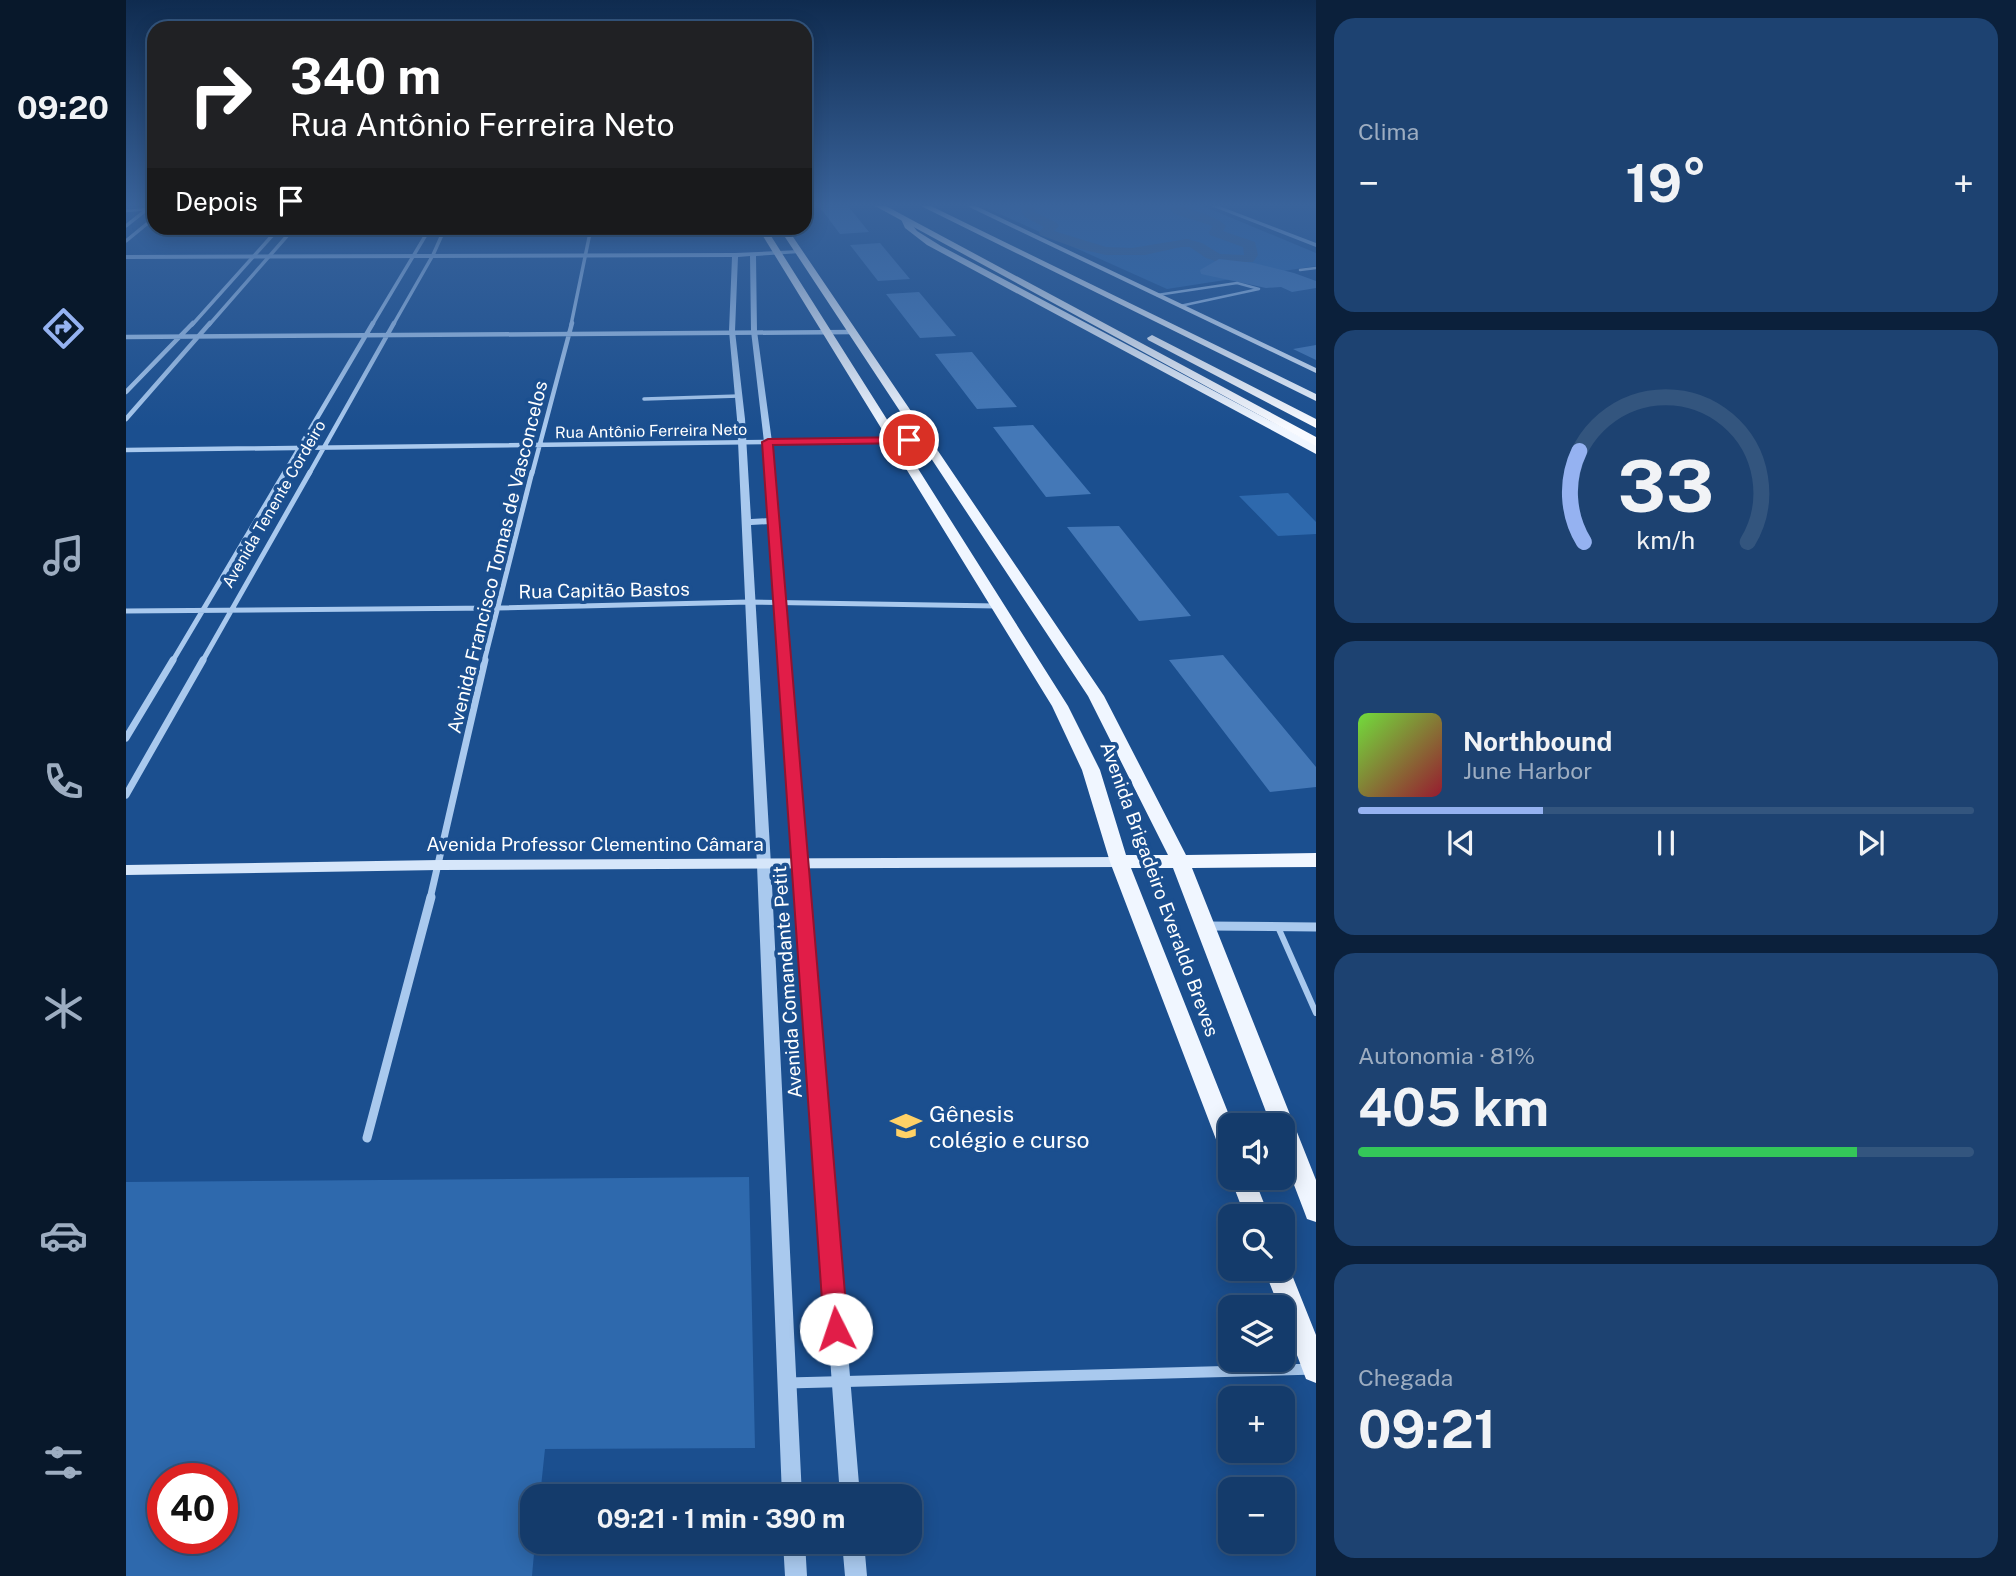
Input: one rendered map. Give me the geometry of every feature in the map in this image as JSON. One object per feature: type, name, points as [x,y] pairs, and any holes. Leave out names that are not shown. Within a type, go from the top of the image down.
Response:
[{"type":"highway","points":[[1015,280],[1316,442]]},
{"type":"highway","points":[[1098,310],[1316,424]]},
{"type":"main road","name":"Avenida Brigadeiro Everaldo Breves","points":[[795,280],[1060,706],[1091,770],[1119,862],[1218,1117]]},
{"type":"main road","name":"Avenida Brigadeiro Everaldo Breves","points":[[818,280],[1096,696],[1180,861],[1278,1113]]},
{"type":"main road","points":[[998,280],[1316,450]]},
{"type":"main road","points":[[1074,280],[1316,398]]},
{"type":"main road","points":[[1125,280],[1316,371]]},
{"type":"main road","name":"Avenida Professor Clementino Câmara","points":[[126,870],[439,865],[1316,860]]},
{"type":"main road","name":"Avenida Brigadeiro Everaldo Breves","points":[[1295,1157],[1316,1211]]},
{"type":"main road","points":[[1282,1281],[1316,1369]]},
{"type":"street","points":[[126,392],[233,280]]},
{"type":"street","points":[[126,419],[153,385],[250,280]]},
{"type":"street","name":"Avenida Tenente Cordeiro","points":[[126,738],[398,280]]},
{"type":"street","name":"Avenida Tenente Cordeiro","points":[[126,795],[419,280]]},
{"type":"street","name":"Avenida Francisco Tomas de Vasconcelos","points":[[367,1138],[439,865],[496,608],[582,280]]},
{"type":"street","name":"Avenida Comandante Petit","points":[[734,280],[732,331],[741,443],[764,865],[791,1484]]},
{"type":"street","name":"Avenida Comandante Petit","points":[[753,280],[754,331],[768,442],[848,1484]]},
{"type":"street","points":[[126,337],[854,332]]},
{"type":"street","name":"Rua Antônio Ferreira Neto","points":[[126,450],[924,440]]},
{"type":"street","points":[[745,522],[773,522]]},
{"type":"street","name":"Rua Capitão Bastos","points":[[126,611],[496,608],[749,602],[999,606]]},
{"type":"street","points":[[1205,926],[1316,927]]},
{"type":"street","points":[[787,1383],[1316,1369]]},
{"type":"street","points":[[795,1554],[796,1576]]},
{"type":"street","points":[[854,1554],[856,1576]]},
{"type":"lane","points":[[1157,295],[1237,283],[1259,289],[1180,306]]},
{"type":"lane","points":[[644,399],[738,396]]},
{"type":"lane","points":[[1278,927],[1316,1013]]},
{"type":"shaded area","points":[[1146,280],[1228,280],[1167,289]]},
{"type":"shaded area","points":[[1288,493],[1316,522],[1316,534],[1278,536],[1239,496]]},
{"type":"shaded area","points":[[749,1177],[755,1448],[545,1449],[541,1484],[520,1484],[520,1554],[534,1554],[532,1576],[126,1576],[126,1182]]},
{"type":"building","points":[[1227,280],[1316,281],[1316,288],[1292,292],[1281,287],[1266,288]]},
{"type":"building","points":[[919,292],[956,336],[920,338],[886,294]]},
{"type":"building","points":[[1316,345],[1316,360],[1293,349]]},
{"type":"building","points":[[972,352],[1017,407],[977,409],[935,354]]},
{"type":"building","points":[[1033,425],[1091,494],[1046,497],[993,427]]},
{"type":"building","points":[[1119,526],[1191,616],[1139,621],[1067,527]]},
{"type":"building","points":[[1223,655],[1316,767],[1316,787],[1270,792],[1169,660]]},
{"type":"place","name":"Gênesis colégio e curso","points":[[906,1126]]},
{"type":"route","points":[[836,1329],[768,442],[909,440]]}]
